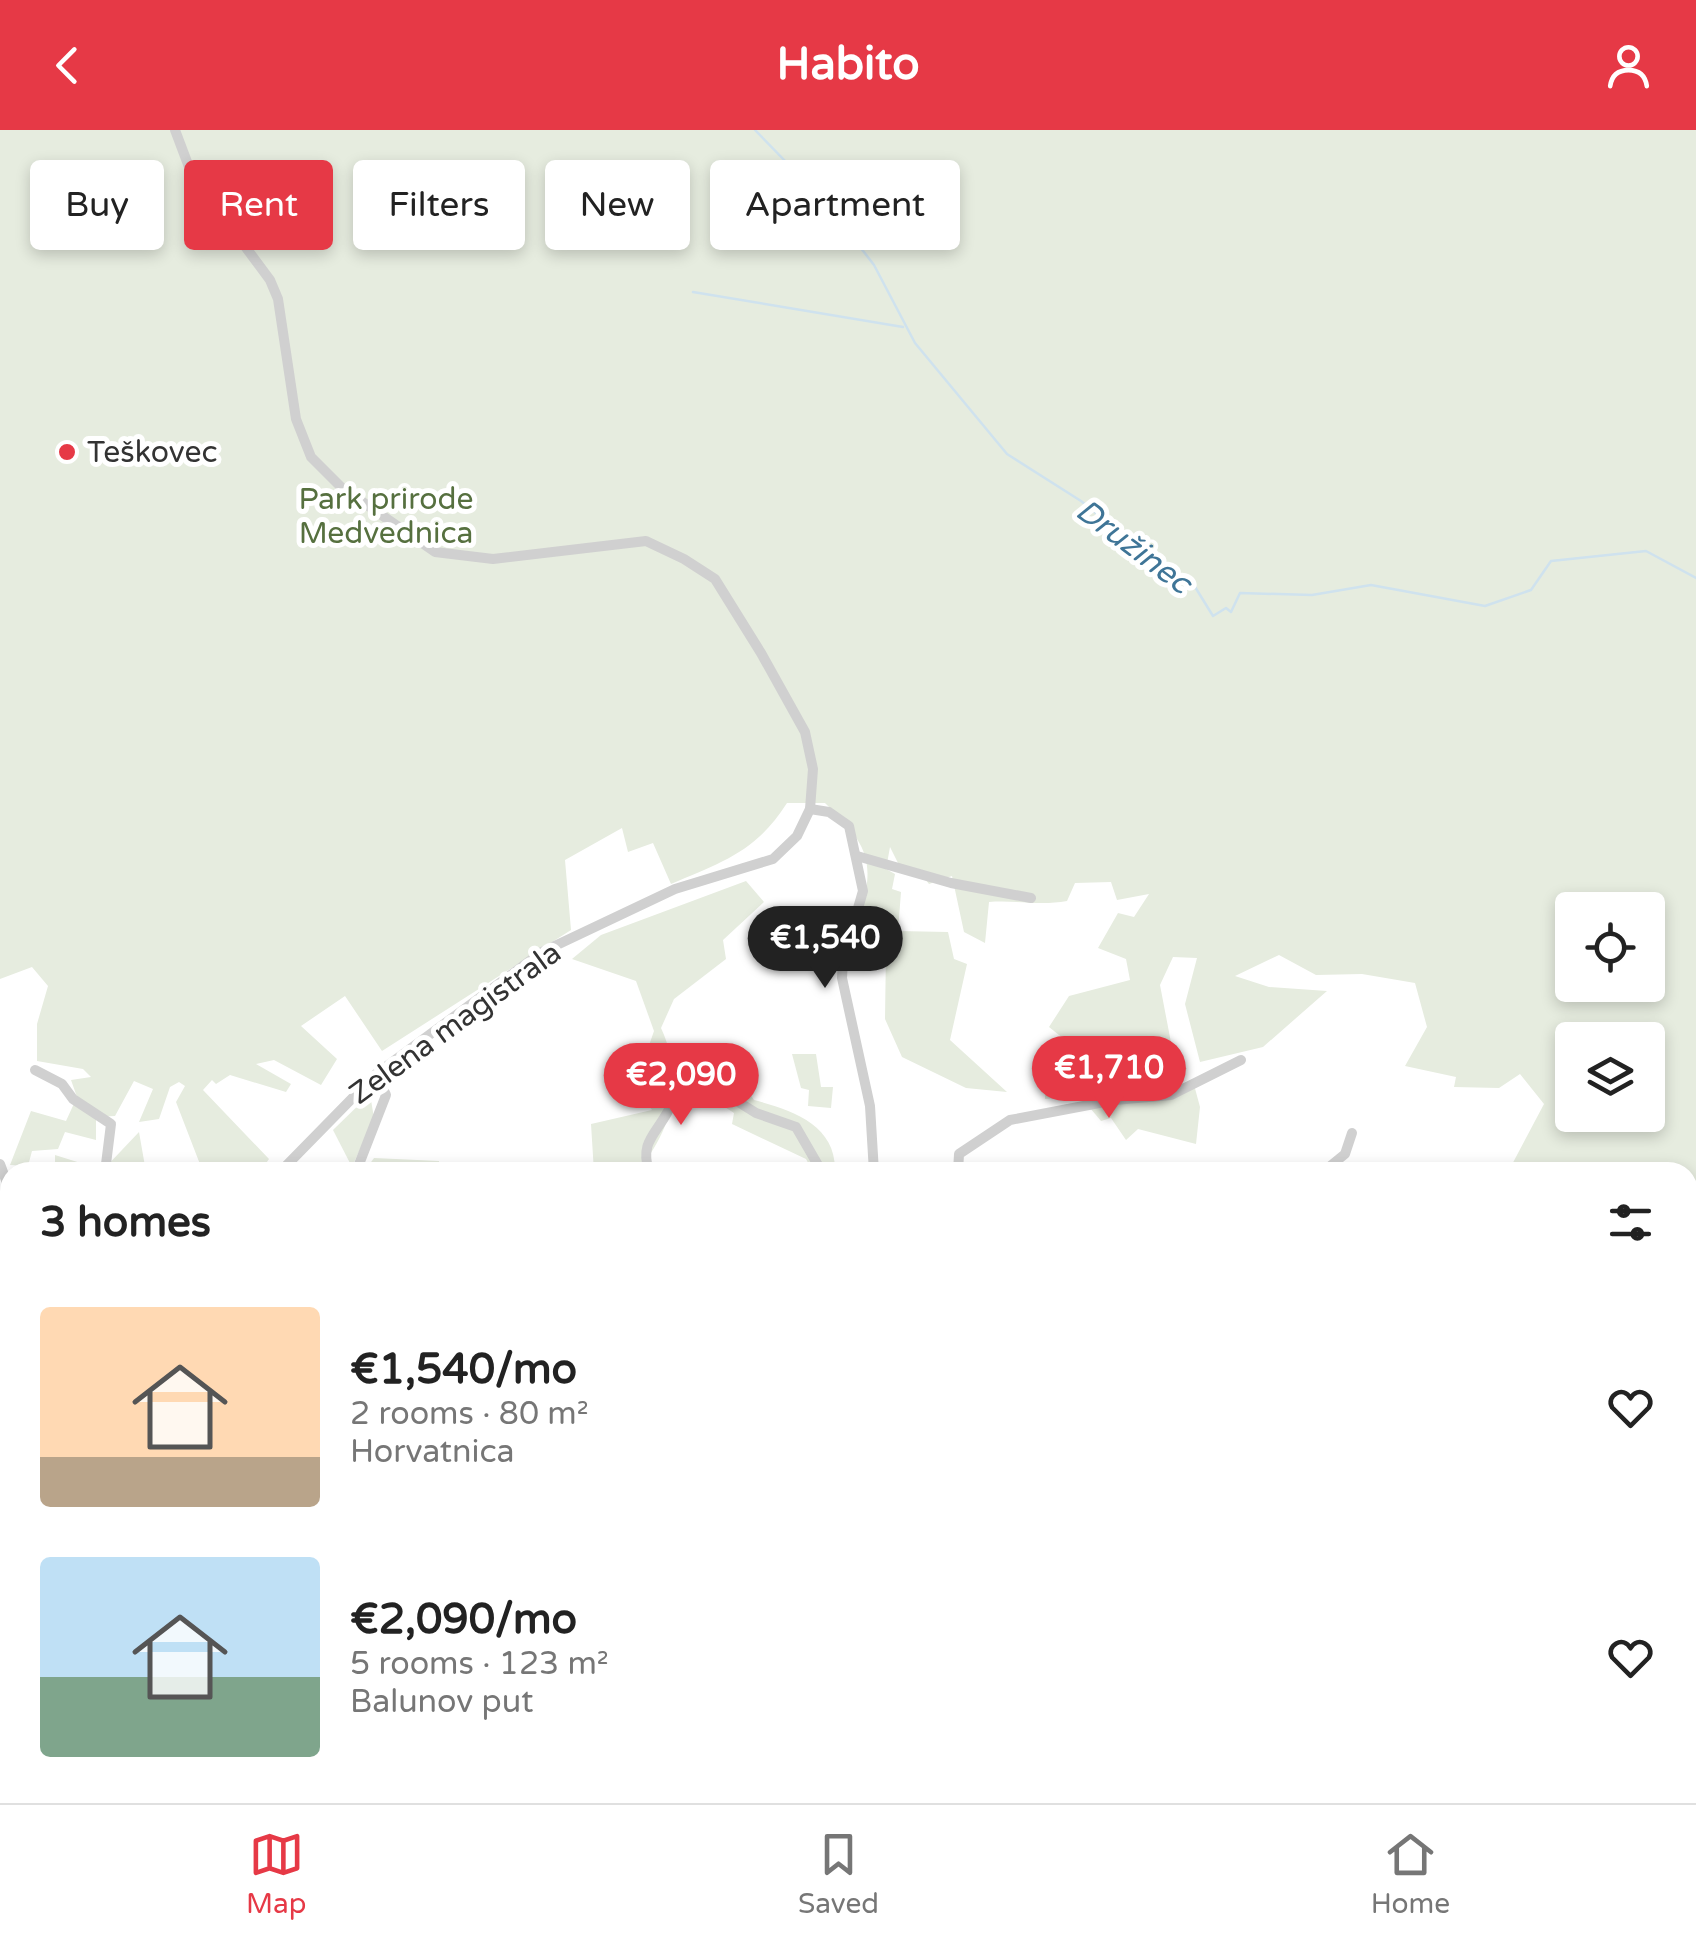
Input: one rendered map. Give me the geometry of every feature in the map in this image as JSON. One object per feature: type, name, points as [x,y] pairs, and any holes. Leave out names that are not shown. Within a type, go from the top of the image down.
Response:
[{"type":"street","points":[[175,130],[192,175],[270,280],[278,300],[296,420],[311,457],[341,486],[434,552],[493,559],[646,540],[715,579],[806,732],[813,769],[810,808],[844,821],[851,831],[862,900],[842,969],[870,1106],[873,1162]]},
{"type":"street","name":"Zelena magistrala","points":[[290,1162],[376,1074],[542,952],[675,889],[773,859],[797,836],[810,808]]},
{"type":"street","points":[[857,856],[950,883],[1031,898]]},
{"type":"street","points":[[959,1162],[960,1154],[1010,1120],[1114,1100],[1171,1096],[1241,1060]]},
{"type":"street","points":[[35,1070],[62,1084],[73,1099],[111,1124],[106,1162]]},
{"type":"street","points":[[360,1162],[386,1096],[376,1074]]},
{"type":"street","points":[[645,1162],[650,1134],[668,1112],[678,1077],[716,1088],[756,1112],[796,1128],[816,1162]]},
{"type":"street","points":[[1335,1162],[1345,1154],[1352,1132]]},
{"type":"green space","name":"Park prirode Medvednica","points":[[0,130],[1696,130],[1696,1162],[1513,1162],[1544,1104],[1520,1074],[1499,1088],[1454,1087],[1456,1077],[1405,1066],[1427,1027],[1415,983],[1362,974],[1316,975],[1279,955],[1235,976],[1269,987],[1327,991],[1263,1047],[1200,1062],[1185,1004],[1197,958],[1173,957],[1160,985],[1173,1053],[1187,1069],[1146,1081],[1144,1058],[1124,1064],[1119,1044],[1079,1051],[1049,1027],[1069,996],[1130,980],[1126,959],[1098,948],[1118,913],[1134,917],[1149,894],[1117,900],[1111,882],[1075,883],[1067,901],[989,902],[985,943],[964,932],[952,876],[929,884],[922,875],[903,873],[890,847],[886,869],[895,874],[892,889],[901,892],[898,931],[948,932],[954,959],[967,964],[950,1040],[1007,1092],[966,1088],[902,1057],[885,1019],[886,951],[866,934],[871,918],[861,912],[867,863],[857,839],[825,803],[787,803],[763,833],[736,854],[671,884],[653,843],[628,852],[622,828],[565,860],[571,930],[382,1051],[345,996],[301,1026],[337,1059],[321,1085],[274,1060],[256,1064],[291,1084],[286,1092],[230,1075],[216,1084],[212,1080],[203,1090],[269,1159],[267,1162],[199,1162],[176,1102],[185,1086],[179,1082],[170,1087],[159,1119],[139,1122],[153,1089],[134,1081],[115,1116],[96,1117],[96,1140],[65,1132],[58,1149],[32,1151],[29,1162],[11,1162],[31,1111],[66,1121],[77,1097],[71,1080],[91,1077],[83,1069],[37,1061],[37,1024],[48,986],[32,967],[0,979]]},
{"type":"green space","points":[[746,881],[764,902],[723,940],[726,959],[674,999],[661,1028],[672,1065],[672,1101],[661,1135],[644,1162],[593,1162],[591,1124],[652,1110],[635,1086],[654,1031],[636,981],[572,959],[601,935]]},
{"type":"green space","points":[[792,1054],[816,1054],[821,1087],[833,1087],[831,1108],[808,1106],[809,1090],[801,1088]]},
{"type":"green space","points":[[1087,1067],[1103,1102],[1193,1081],[1200,1107],[1196,1144],[1138,1129],[1126,1140],[1111,1118],[1101,1121],[1080,1096],[1045,1099],[1045,1072]]},
{"type":"green space","points":[[729,1075],[740,1079],[754,1100],[810,1122],[829,1142],[834,1162],[808,1162],[732,1124],[734,1113],[711,1098]]},
{"type":"green space","points":[[370,1094],[374,1118],[354,1162],[349,1162],[333,1130]]},
{"type":"green space","points":[[139,1132],[144,1162],[111,1162]]},
{"type":"green space","points":[[55,1155],[77,1162],[55,1162]]},
{"type":"green space","points":[[374,1158],[439,1162],[371,1162]]},
{"type":"waterway","name":"Družinec","points":[[755,130],[826,203],[874,265],[915,343],[1007,454],[1081,501],[1172,575],[1192,582],[1213,616],[1226,608],[1231,612],[1240,593],[1312,595],[1371,585],[1485,606],[1531,590],[1551,561],[1646,551],[1696,578]]},
{"type":"waterway","points":[[693,292],[903,327]]},
{"type":"place","name":"Teškovec","points":[[67,452]]}]
